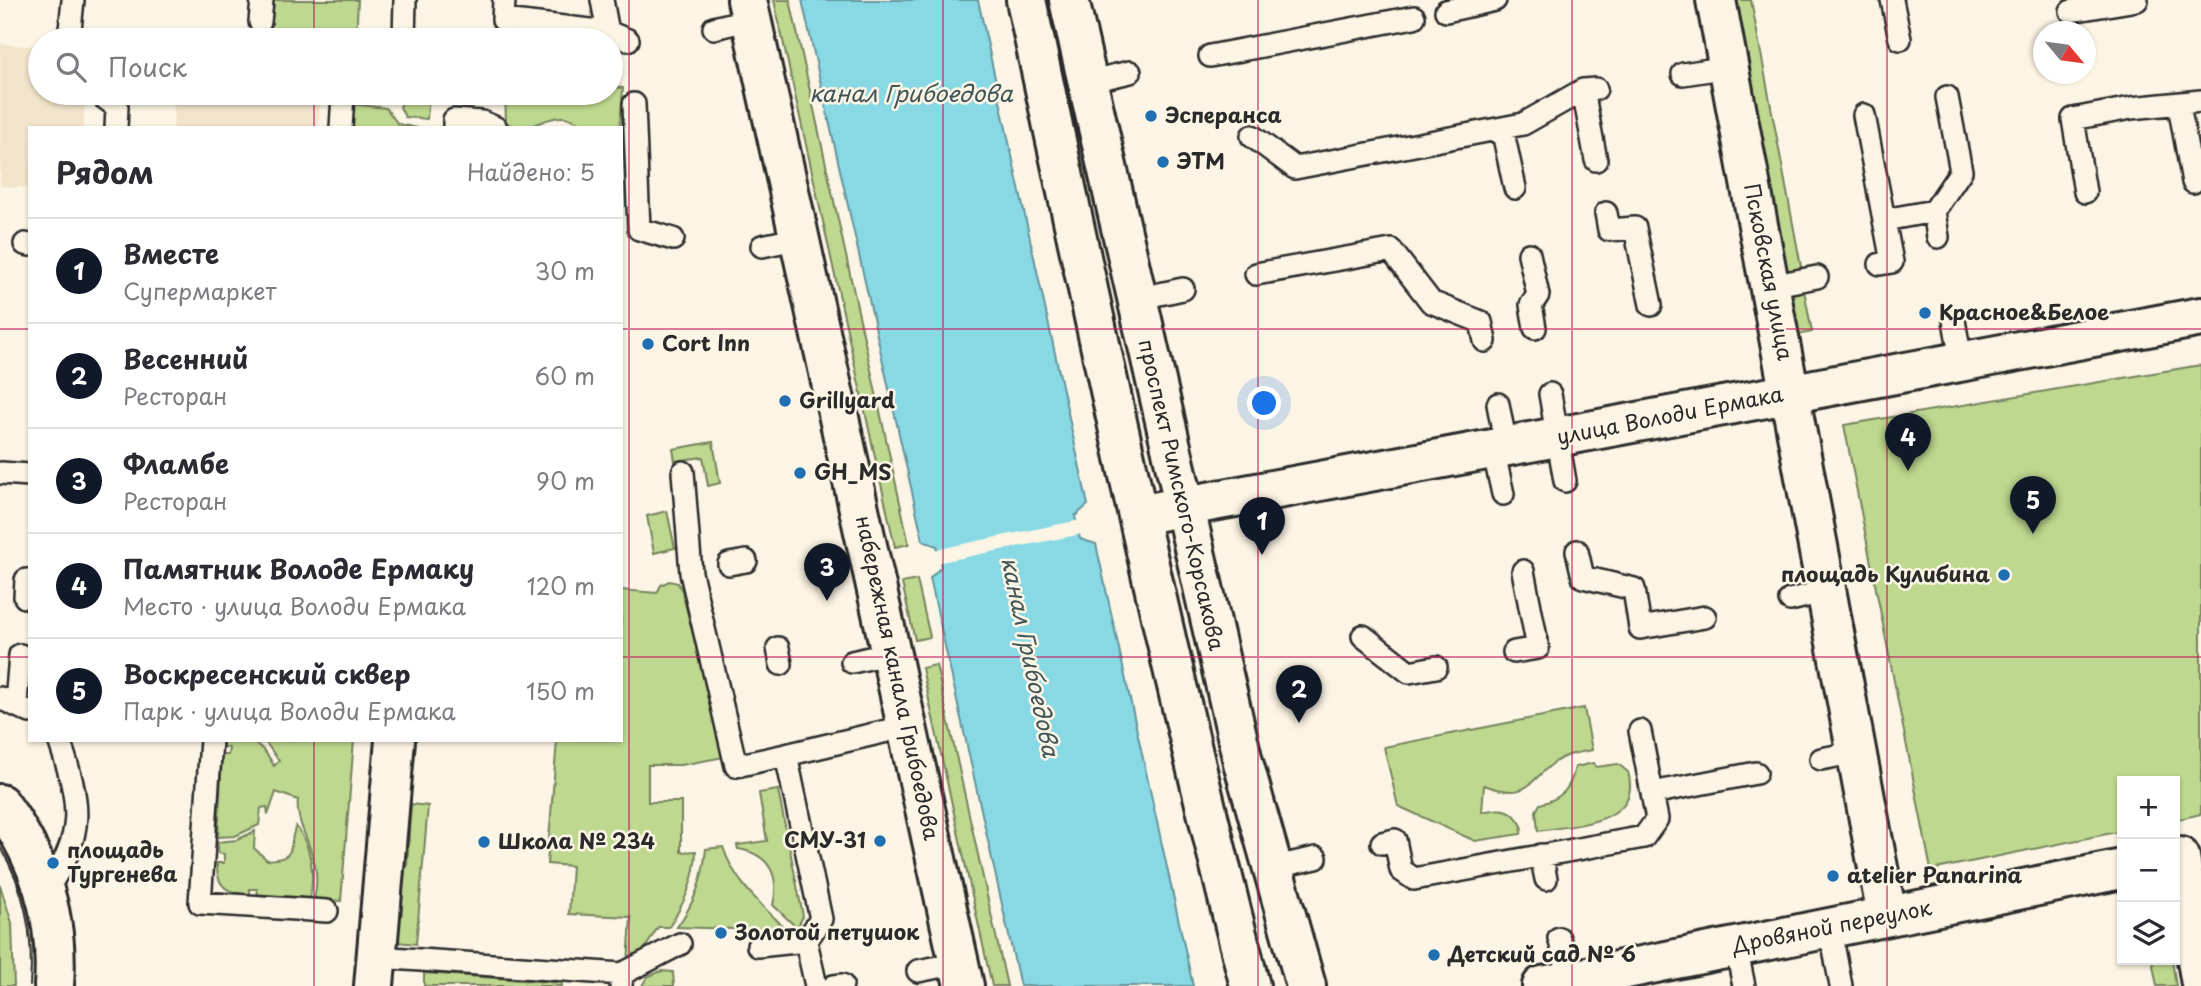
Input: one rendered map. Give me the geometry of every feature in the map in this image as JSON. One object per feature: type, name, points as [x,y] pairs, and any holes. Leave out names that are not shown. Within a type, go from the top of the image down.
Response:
[{"type":"street","points":[[1026,0],[1138,515],[1207,815],[1250,986]]},
{"type":"street","name":"проспект Римского-Корсакова","points":[[1069,0],[1184,507],[1271,868],[1306,986]]},
{"type":"street","name":"Псковская улица","points":[[1716,0],[1827,591],[1839,756],[1887,916]]},
{"type":"street","name":"набережная канала Грибоедова","points":[[749,10],[962,975]]},
{"type":"street","name":"улица Володи Ермака","points":[[1138,515],[2201,317]]},
{"type":"street","points":[[375,972],[395,742]]},
{"type":"street","points":[[0,804],[28,846],[46,890],[54,934],[54,986]]},
{"type":"street","points":[[2185,856],[2201,984]]},
{"type":"street","name":"Дровяной переулок","points":[[1556,983],[1616,979],[1736,947],[2117,870]]},
{"type":"lane","points":[[70,28],[73,0]]},
{"type":"lane","points":[[260,22],[262,0]]},
{"type":"lane","points":[[404,28],[405,0]]},
{"type":"lane","points":[[504,0],[503,20],[560,28]]},
{"type":"lane","points":[[602,0],[614,28]]},
{"type":"lane","points":[[1446,11],[1495,0]]},
{"type":"lane","points":[[1892,0],[1900,39]]},
{"type":"lane","points":[[2071,11],[2137,0]]},
{"type":"lane","points":[[714,28],[749,10]]},
{"type":"lane","points":[[1210,56],[1415,17]]},
{"type":"lane","points":[[1683,74],[1729,67]]},
{"type":"lane","points":[[1087,82],[1130,72]]},
{"type":"lane","points":[[1252,136],[1295,168],[1332,170],[1523,124],[1590,90],[1596,160]]},
{"type":"lane","points":[[1938,237],[1934,211],[1961,171],[1947,97]]},
{"type":"lane","points":[[2085,192],[2073,119],[2131,108],[2201,102]]},
{"type":"lane","points":[[634,104],[629,188],[630,228],[673,239]]},
{"type":"lane","points":[[114,105],[117,107],[116,126]]},
{"type":"lane","points":[[341,126],[342,105]]},
{"type":"lane","points":[[2179,105],[2193,182]]},
{"type":"lane","points":[[1864,115],[1892,262],[1880,264]]},
{"type":"lane","points":[[454,126],[454,120],[482,122],[491,126]]},
{"type":"lane","points":[[1502,128],[1516,188]]},
{"type":"lane","points":[[1884,220],[1934,211]]},
{"type":"lane","points":[[1606,213],[1609,230],[1635,229],[1651,305]]},
{"type":"lane","points":[[762,246],[800,238]]},
{"type":"lane","points":[[1256,274],[1349,250],[1391,250],[1431,302],[1481,322],[1485,341]]},
{"type":"lane","points":[[1529,254],[1538,295],[1531,305],[1535,328]]},
{"type":"lane","points":[[1770,286],[1817,277]]},
{"type":"lane","points":[[1136,299],[1183,289]]},
{"type":"lane","points":[[1954,320],[1961,361]]},
{"type":"lane","points":[[1550,394],[1565,481]]},
{"type":"lane","points":[[1498,404],[1503,494]]},
{"type":"lane","points":[[683,472],[697,572],[736,766],[908,726]]},
{"type":"lane","points":[[1,473],[28,475]]},
{"type":"lane","points":[[1577,551],[1583,577],[1634,589],[1640,628],[1705,617]]},
{"type":"lane","points":[[1514,652],[1538,648],[1523,571]]},
{"type":"lane","points":[[1790,600],[1827,591]]},
{"type":"lane","points":[[1363,636],[1409,672],[1436,667]]},
{"type":"lane","points":[[852,662],[891,653]]},
{"type":"lane","points":[[15,704],[20,655]]},
{"type":"lane","points":[[1382,843],[1395,840],[1401,870],[1414,879],[1644,837],[1657,819],[1640,731]]},
{"type":"lane","points":[[46,890],[67,860],[76,830],[76,803],[60,742]]},
{"type":"lane","points":[[211,742],[200,903],[327,911]]},
{"type":"lane","points":[[786,755],[821,919],[806,941],[816,986]]},
{"type":"lane","points":[[1652,793],[1756,773]]},
{"type":"lane","points":[[1541,855],[1546,879]]},
{"type":"lane","points":[[1271,868],[1316,858]]},
{"type":"lane","points":[[1830,928],[1841,986]]},
{"type":"lane","points":[[1556,983],[1559,938]]},
{"type":"lane","points":[[758,946],[806,941]]},
{"type":"lane","points":[[375,972],[621,980],[680,944]]},
{"type":"lane","points":[[1736,947],[1744,986]]},
{"type":"lane","points":[[918,971],[962,975]]},
{"type":"shaded area","points":[[0,44],[28,46],[28,105],[85,105],[83,126],[28,126],[28,188],[0,186]]},
{"type":"shaded area","points":[[174,105],[320,105],[318,126],[173,126]]},
{"type":"green space","points":[[269,0],[358,0],[357,28],[260,28]]},
{"type":"green space","points":[[774,0],[790,0],[909,544],[895,547]]},
{"type":"green space","points":[[1729,0],[1751,0],[1802,272],[1782,276]]},
{"type":"green space","points":[[351,105],[360,105],[386,108],[398,124],[408,126],[350,126]]},
{"type":"green space","points":[[428,105],[427,119],[405,117],[400,107]]},
{"type":"green space","points":[[505,105],[622,105],[620,126],[585,126],[563,117],[529,126],[506,123]]},
{"type":"green space","points":[[1804,290],[1812,332],[1793,336],[1786,294]]},
{"type":"green space","name":"площадь Кулибина","points":[[2201,365],[2201,814],[2180,819],[2180,776],[2117,776],[2117,832],[1931,870],[1844,425]]},
{"type":"green space","points":[[713,442],[720,483],[708,486],[703,457],[675,461],[673,449]]},
{"type":"green space","points":[[667,511],[675,548],[654,553],[647,516]]},
{"type":"green space","points":[[917,580],[930,637],[915,640],[902,583]]},
{"type":"green space","points":[[669,581],[678,583],[682,591],[724,757],[681,765],[648,765],[648,802],[681,802],[681,852],[696,851],[694,872],[680,909],[669,927],[658,927],[640,957],[628,963],[631,917],[569,914],[572,866],[547,864],[557,742],[623,742],[623,590],[657,593],[661,585]]},
{"type":"green space","points":[[936,665],[1007,986],[992,986],[922,668]]},
{"type":"green space","points":[[1584,708],[1592,750],[1564,757],[1521,789],[1500,790],[1484,785],[1482,812],[1501,809],[1510,812],[1522,826],[1521,834],[1475,841],[1398,806],[1384,747]]},
{"type":"green space","points":[[223,742],[254,743],[264,751],[274,766],[279,761],[265,742],[354,742],[341,901],[314,899],[316,869],[300,822],[298,800],[276,792],[268,815],[267,807],[261,808],[259,825],[235,836],[218,837],[222,755],[228,755],[229,748],[223,747]]},
{"type":"green space","points":[[1594,763],[1596,767],[1618,764],[1628,772],[1630,789],[1625,802],[1602,819],[1538,831],[1536,811],[1540,804],[1564,792],[1575,767]]},
{"type":"green space","points":[[778,790],[803,916],[797,928],[773,905],[775,885],[765,861],[738,849],[737,845],[767,841],[759,793]]},
{"type":"green space","points":[[411,804],[428,806],[416,944],[398,942],[395,936],[398,872],[407,867]]},
{"type":"green space","points":[[296,826],[310,861],[310,899],[258,895],[257,889],[250,889],[250,895],[242,894],[224,887],[217,871],[217,863],[224,863],[224,854],[218,853],[218,842],[237,840],[255,831],[254,848],[267,860],[277,859],[288,854]]},
{"type":"green space","points":[[723,847],[742,883],[790,933],[763,934],[763,930],[677,927],[697,890],[706,849]]},
{"type":"green space","points":[[0,885],[12,923],[14,986],[0,986]]},
{"type":"green space","points":[[2153,965],[2173,965],[2176,986],[2157,986]]},
{"type":"green space","points":[[661,971],[673,972],[674,986],[642,986],[647,977]]},
{"type":"green space","points":[[424,973],[562,983],[562,986],[424,986]]},
{"type":"water","name":"канал Грибоедова","points":[[802,0],[978,0],[1088,505],[1075,516],[1080,539],[1096,544],[1193,986],[1020,986],[930,578],[941,567],[937,546],[923,541]]},
{"type":"pier","points":[[1080,520],[1082,534],[936,563],[934,550]]},
{"type":"tram line","points":[[0,847],[16,880],[26,914],[31,949],[30,986]]},
{"type":"place","name":"Эсперанса","points":[[1151,116]]},
{"type":"place","name":"ЭТМ","points":[[1163,162]]},
{"type":"place","name":"Красное&Белое","points":[[1925,313]]},
{"type":"place","name":"Cort Inn","points":[[648,344]]},
{"type":"place","name":"Grillyard","points":[[785,401]]},
{"type":"place","name":"Памятник Володе Ермаку","points":[[1908,471]]},
{"type":"place","name":"GH_MS","points":[[800,473]]},
{"type":"place","name":"Воскресенский сквер","points":[[2033,534]]},
{"type":"place","name":"Вместе","points":[[1262,555]]},
{"type":"place","name":"площадь Кулибина","points":[[2004,575]]},
{"type":"place","name":"Фламбе","points":[[827,601]]},
{"type":"place","name":"Весенний","points":[[1299,723]]},
{"type":"place","name":"СМУ-31","points":[[880,841]]},
{"type":"place","name":"Школа № 234","points":[[484,842]]},
{"type":"place","name":"площадь Тургенева","points":[[53,863]]},
{"type":"place","name":"atelier Panarina","points":[[1833,876]]},
{"type":"place","name":"Золотой петушок","points":[[721,933]]},
{"type":"place","name":"Детский сад № 6","points":[[1434,955]]}]
